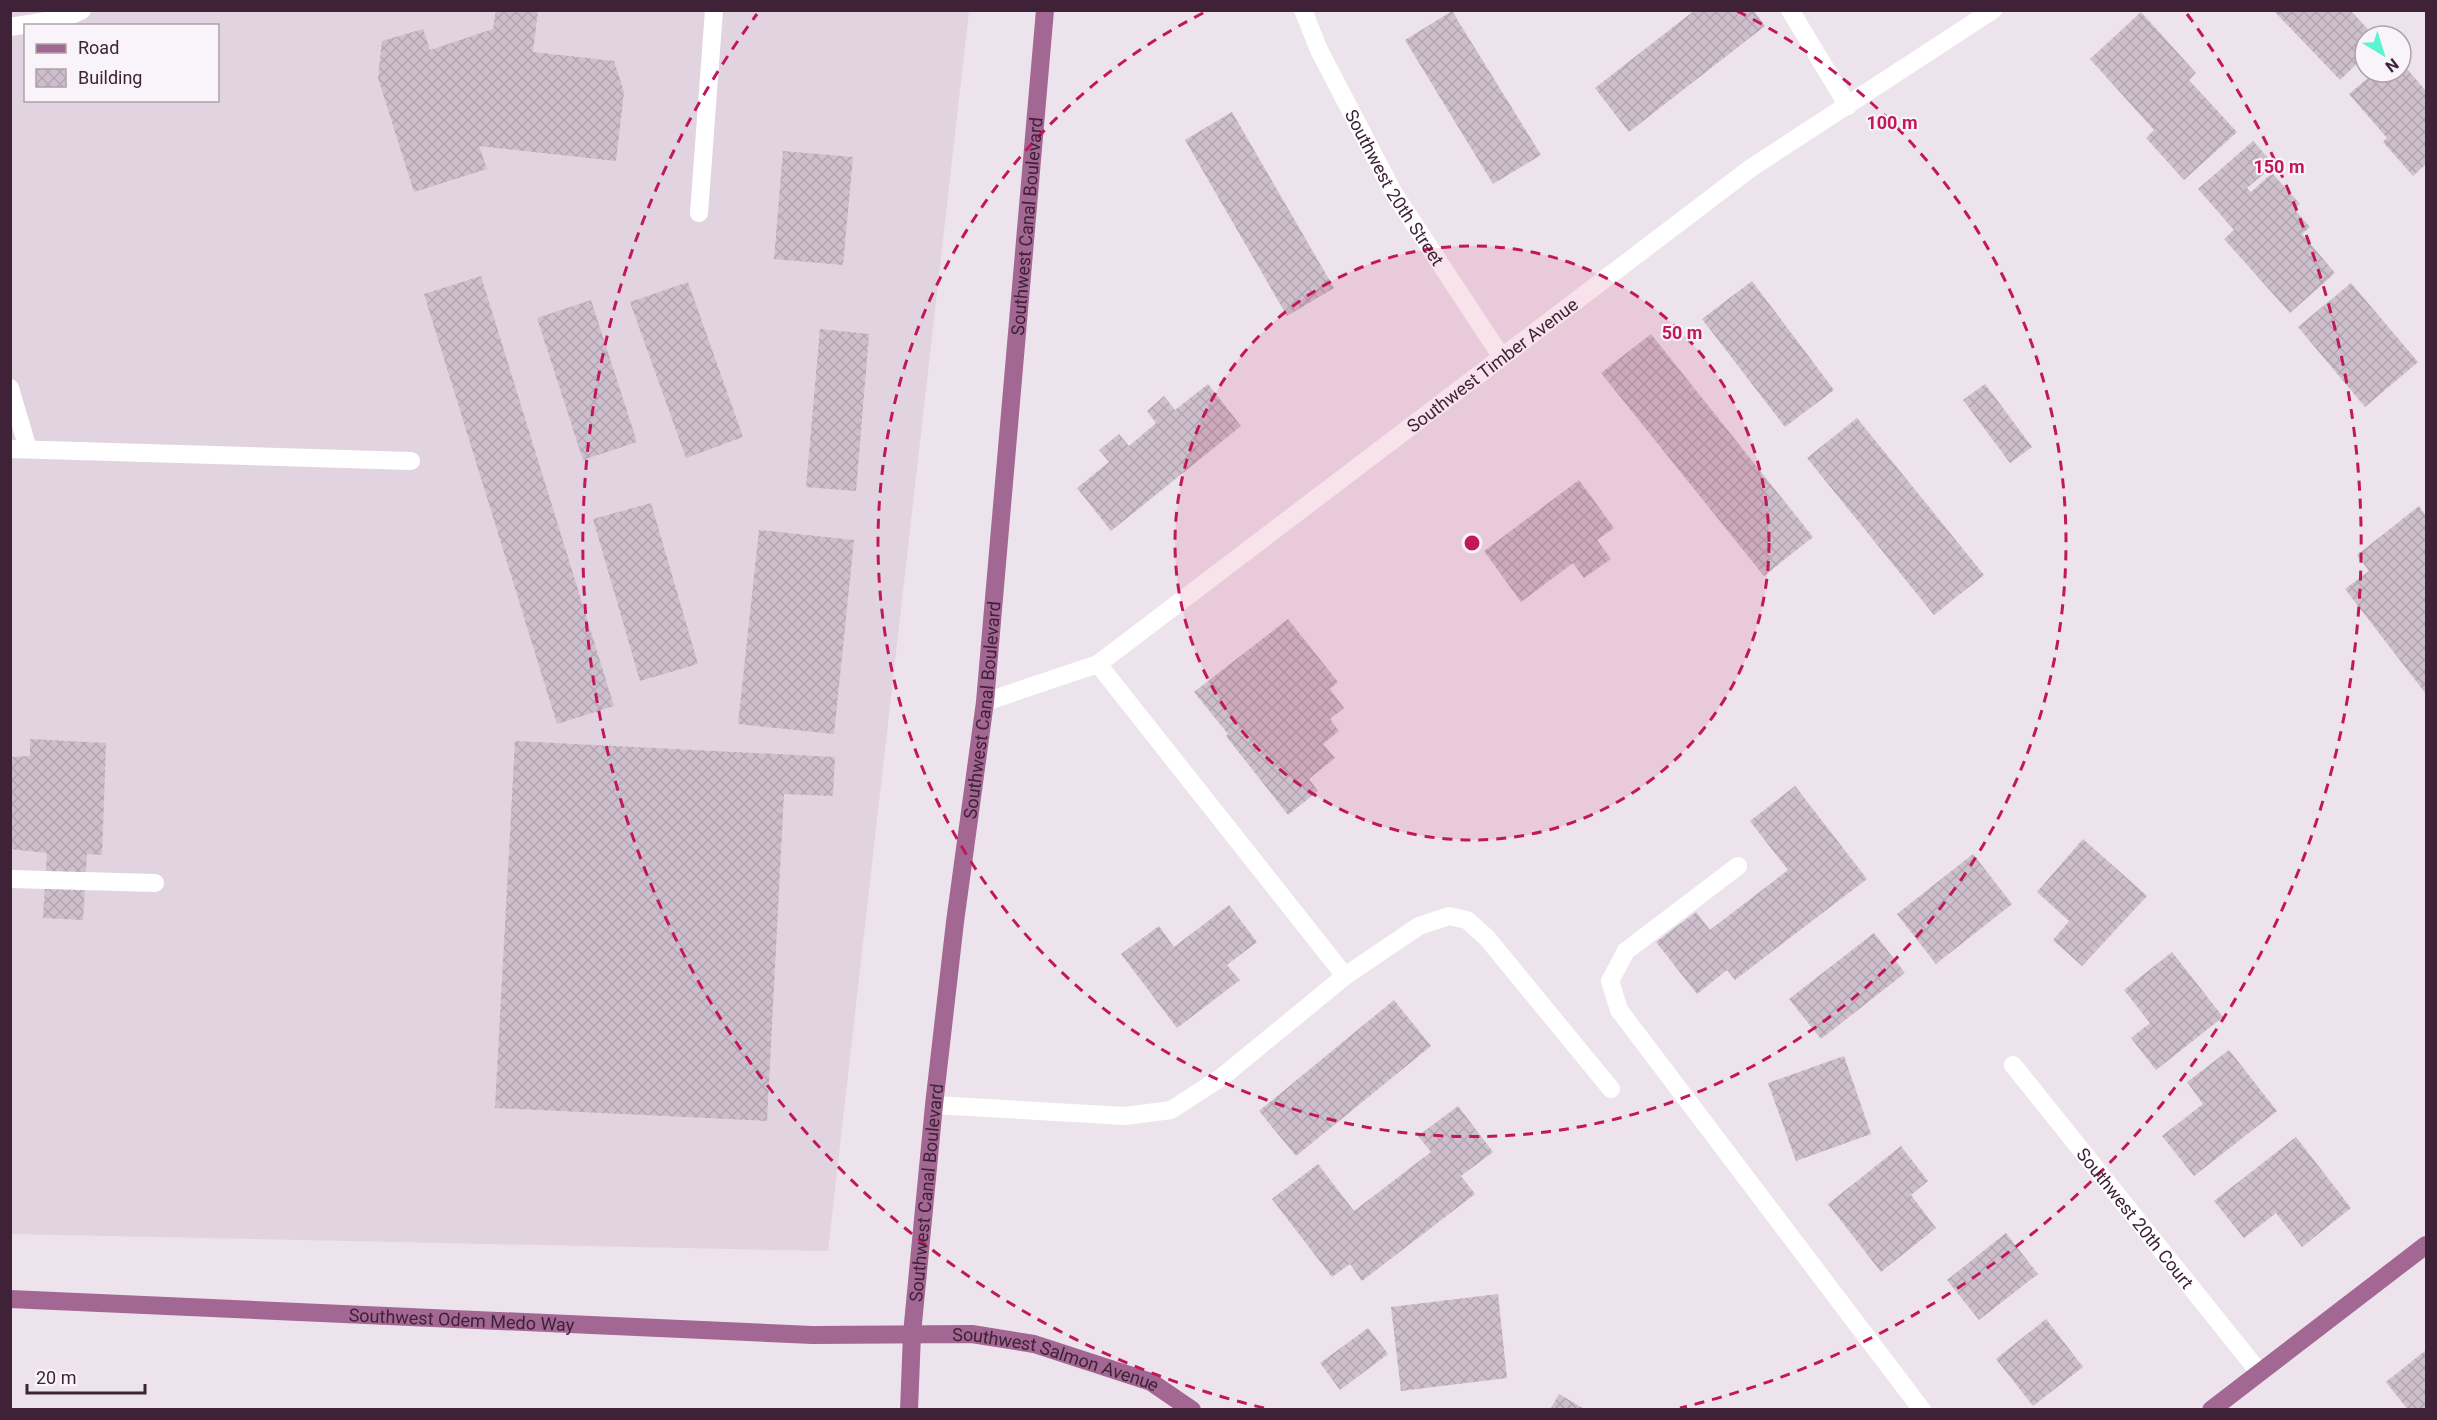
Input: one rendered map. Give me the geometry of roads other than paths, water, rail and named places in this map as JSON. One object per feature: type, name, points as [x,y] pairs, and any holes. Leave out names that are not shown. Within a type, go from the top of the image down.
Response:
[{"type":"main road","name":"Southwest Canal Boulevard","points":[[909,1410],[912,1334],[934,1105],[955,922],[985,702],[1045,10]]},
{"type":"main road","points":[[2211,1410],[2427,1245]]},
{"type":"main road","name":"Southwest Odem Medo Way","points":[[10,1299],[812,1335],[912,1334]]},
{"type":"main road","name":"Southwest Salmon Avenue","points":[[912,1334],[972,1334],[1034,1344],[1151,1382],[1192,1410]]},
{"type":"street","points":[[28,24],[65,18],[82,10]]},
{"type":"street","points":[[699,213],[714,10]]},
{"type":"street","name":"Southwest 20th Street","points":[[1303,10],[1319,50],[1393,192],[1501,357]]},
{"type":"street","points":[[1790,10],[1848,106]]},
{"type":"street","name":"Southwest Timber Avenue","points":[[985,702],[1098,664],[1751,168],[1993,10]]},
{"type":"street","points":[[10,388],[19,449],[411,461]]},
{"type":"street","points":[[1098,664],[1345,976]]},
{"type":"street","points":[[1738,866],[1626,951],[1610,981],[1619,1010],[1922,1410]]},
{"type":"street","points":[[10,879],[155,883]]},
{"type":"street","points":[[934,1105],[1125,1116],[1171,1110],[1222,1077],[1345,976],[1419,926],[1449,916],[1467,920],[1487,938],[1611,1089]]},
{"type":"street","name":"Southwest 20th Court","points":[[2013,1065],[2259,1372]]}]
